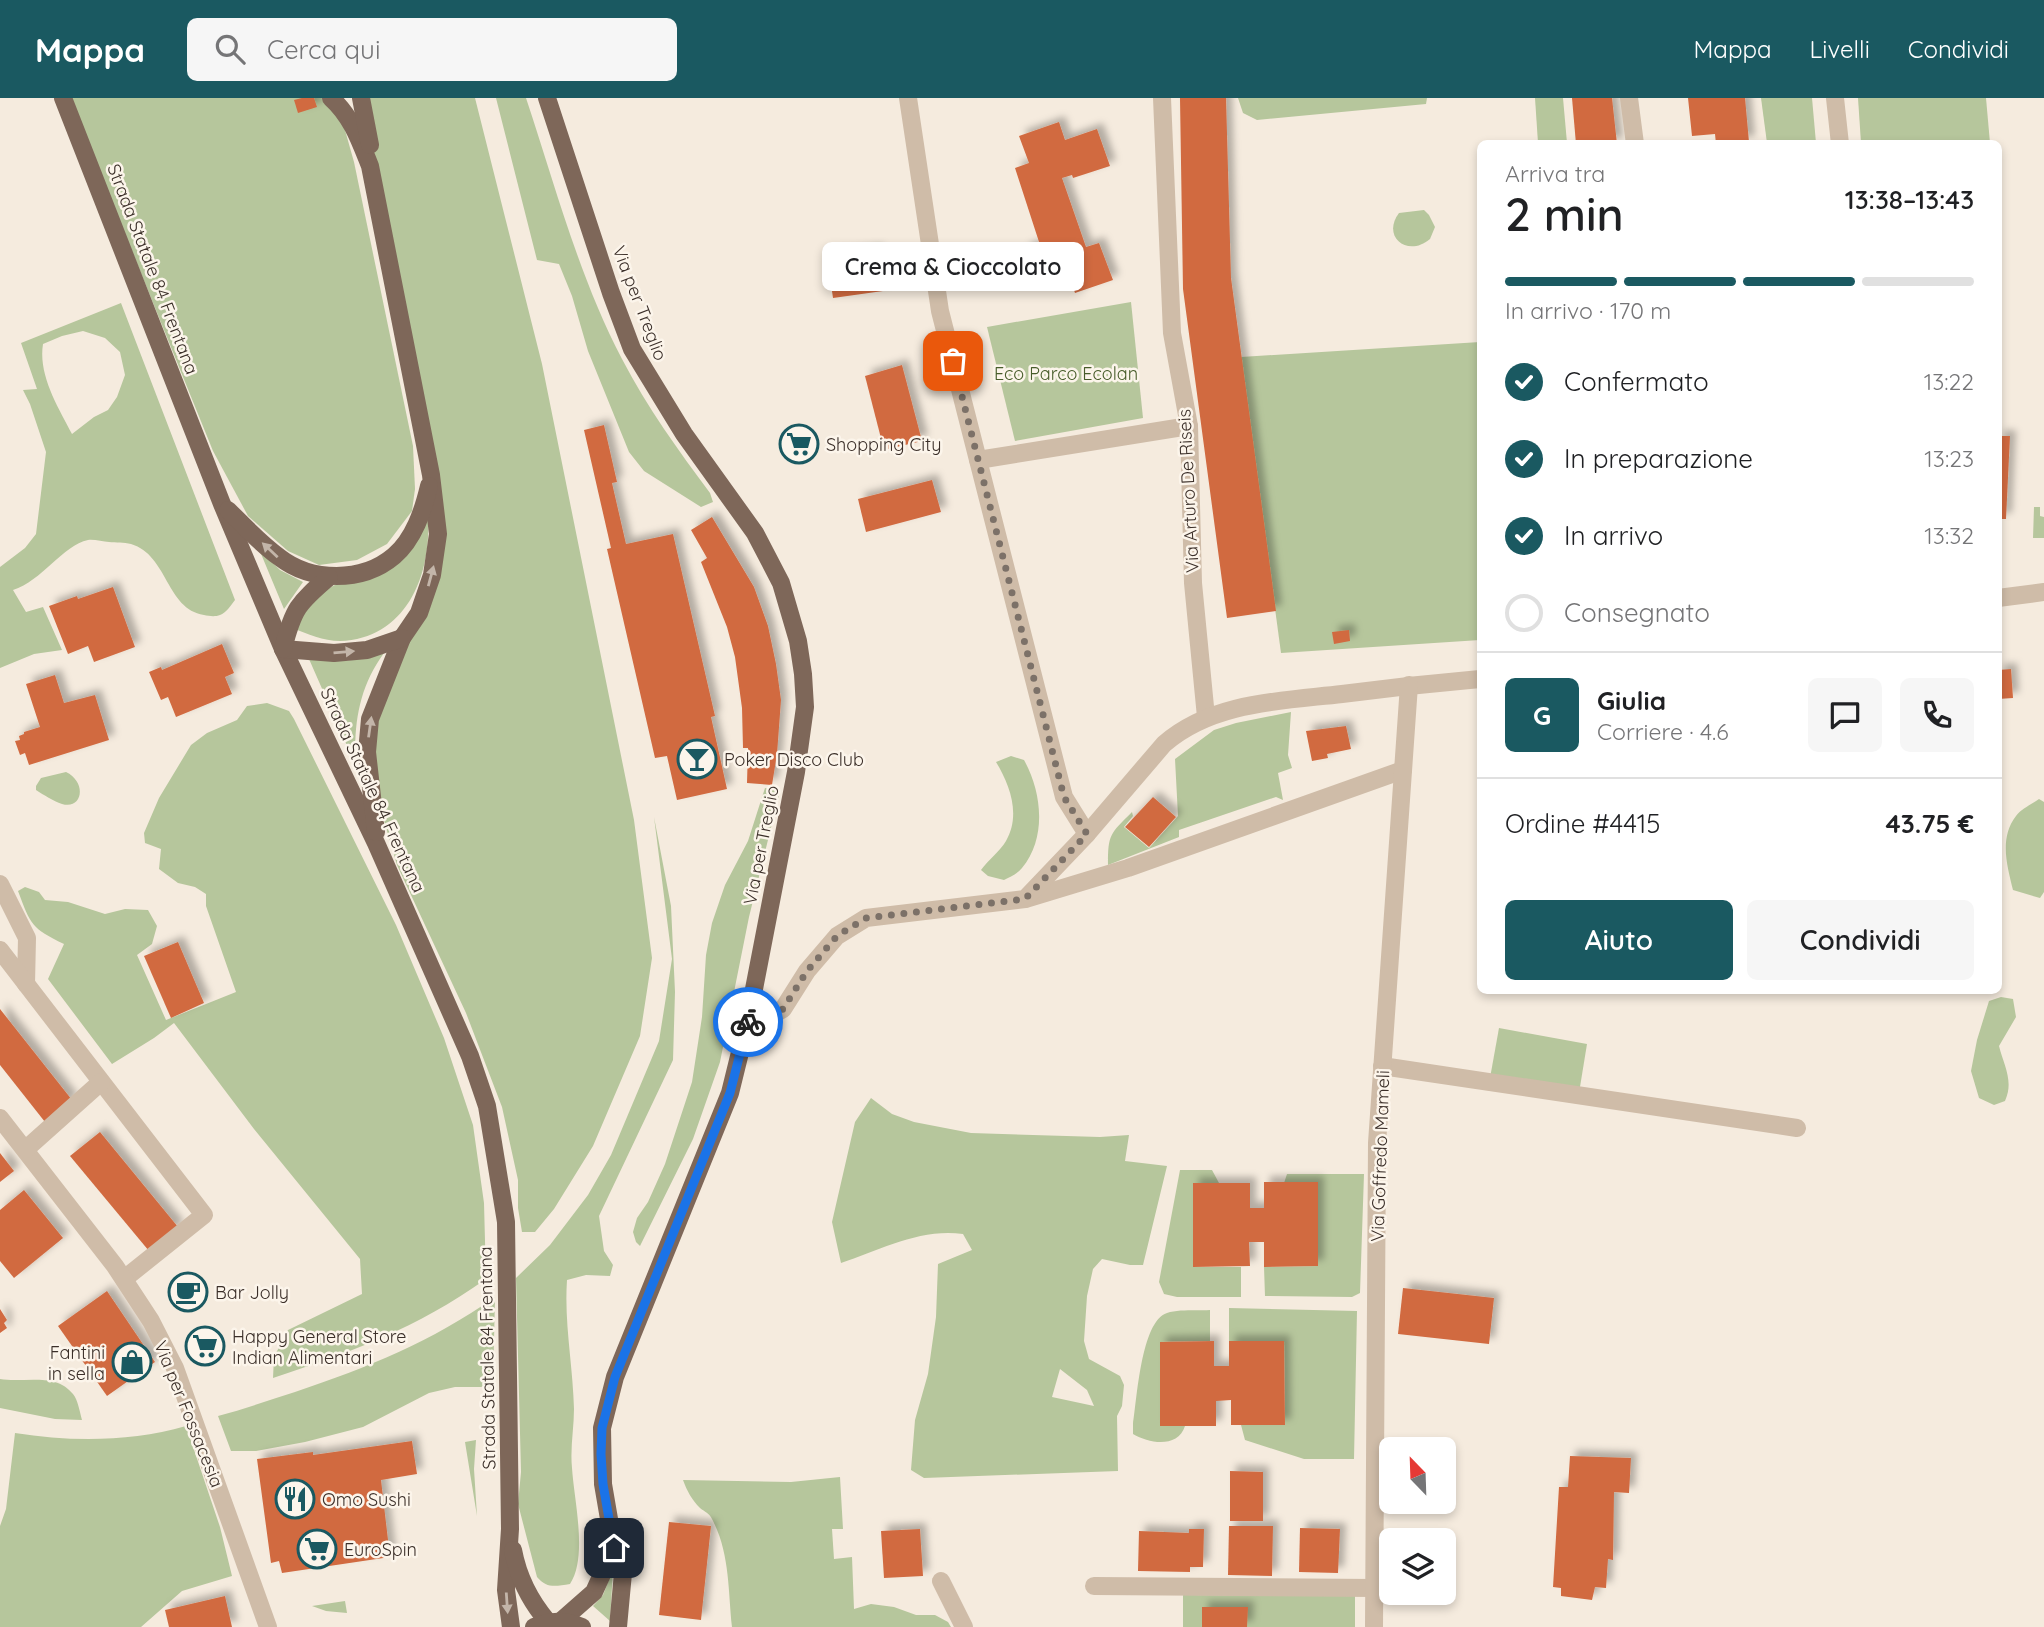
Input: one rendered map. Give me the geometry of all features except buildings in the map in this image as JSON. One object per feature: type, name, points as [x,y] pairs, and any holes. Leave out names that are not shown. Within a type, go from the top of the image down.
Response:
[{"type":"main road","name":"Strada Statale 84 Frentana","points":[[63,98],[222,504],[283,649],[376,843],[470,1056],[487,1107],[506,1222],[510,1529],[506,1590],[511,1627]]},
{"type":"main road","points":[[331,98],[341,107],[354,127],[370,166],[431,475],[438,534],[432,575],[419,613],[402,638],[370,719],[367,752],[376,843]]},
{"type":"main road","points":[[361,98],[370,144],[370,166]]},
{"type":"main road","name":"Via per Treglio","points":[[547,98],[632,349],[684,435],[755,533],[781,583],[798,641],[803,674],[804,707],[801,733],[783,844],[748,1020],[730,1093],[615,1377],[602,1428],[603,1484],[614,1548],[623,1573],[618,1627]]},
{"type":"main road","points":[[222,504],[280,558],[301,569],[330,577],[361,573],[395,555],[418,523],[431,475]]},
{"type":"main road","points":[[330,577],[306,596],[291,618],[283,649],[334,653],[367,650],[402,638]]},
{"type":"main road","name":"Strada Statale 84 Frentana","points":[[510,1529],[519,1574],[537,1610],[548,1623]]},
{"type":"main road","points":[[548,1623],[594,1592],[614,1548]]},
{"type":"main road","points":[[548,1623],[582,1627]]},
{"type":"street","points":[[908,98],[940,311],[1064,797],[1087,834]]},
{"type":"street","name":"Via Arturo De Riseis","points":[[1162,98],[1172,333],[1189,426],[1192,583],[1206,717]]},
{"type":"street","points":[[1629,98],[1634,140]]},
{"type":"street","points":[[1835,98],[1840,140]]},
{"type":"street","points":[[978,460],[1189,426]]},
{"type":"street","points":[[2002,597],[2044,592]]},
{"type":"street","points":[[1025,899],[1087,834],[1164,744],[1176,733],[1206,717],[1259,704],[1477,679]]},
{"type":"street","name":"Via Goffredo Mameli","points":[[1374,1627],[1377,1143],[1409,685]]},
{"type":"street","points":[[748,1020],[759,1022],[783,1009],[807,971],[837,936],[866,918],[1025,899],[1128,869],[1403,770]]},
{"type":"street","points":[[0,884],[27,938],[26,984]]},
{"type":"street","points":[[0,950],[204,1215],[124,1279]]},
{"type":"street","points":[[1382,1066],[1797,1129]]},
{"type":"street","points":[[26,1149],[101,1082]]},
{"type":"street","name":"Via per Fossacesia","points":[[0,1118],[124,1279],[151,1321],[174,1368],[268,1627]]},
{"type":"street","points":[[941,1581],[964,1627]]},
{"type":"street","points":[[1094,1586],[1374,1588]]},
{"type":"green space","points":[[70,98],[322,98],[343,123],[354,162],[413,446],[415,489],[412,511],[387,544],[357,560],[319,565],[288,551],[248,516],[213,451]]},
{"type":"green space","points":[[363,98],[475,98],[542,364],[634,820],[652,958],[640,1036],[593,1146],[554,1209],[535,1232],[522,1232],[518,1208],[518,1180],[502,1107],[466,1013],[397,865],[378,800],[370,760],[375,716],[441,549]]},
{"type":"green space","points":[[496,98],[526,98],[569,230],[607,328],[642,394],[710,493],[713,502],[701,507],[644,471],[629,452],[588,351],[572,296],[559,264],[537,260]]},
{"type":"green space","points":[[1238,98],[1427,98],[1426,104],[1257,120],[1243,113]]},
{"type":"green space","points":[[1535,98],[1563,98],[1567,140],[1538,140]]},
{"type":"green space","points":[[1761,98],[1812,98],[1816,140],[1767,140]]},
{"type":"green space","points":[[1858,98],[1986,98],[1990,140],[1861,140]]},
{"type":"green space","points":[[1424,210],[1435,227],[1430,239],[1413,246],[1400,242],[1393,230],[1399,213]]},
{"type":"green space","name":"Eco Parco Ecolan","points":[[1131,302],[1143,418],[1015,441],[987,327]]},
{"type":"green space","points":[[121,303],[235,600],[224,613],[212,616],[191,611],[174,593],[153,559],[143,550],[128,543],[88,540],[70,549],[33,579],[13,590],[26,612],[43,607],[62,650],[34,654],[0,668],[0,567],[25,548],[36,534],[46,452],[23,390],[37,389],[21,343]],"holes":[[[83,331],[105,338],[120,352],[125,375],[117,397],[108,410],[72,434],[46,379],[43,344]]]},
{"type":"green space","points":[[1477,342],[1477,640],[1281,653],[1241,357]]},
{"type":"green space","points":[[2034,507],[2040,507],[2040,516],[2044,517],[2044,538],[2033,538]]},
{"type":"green space","points":[[428,520],[425,563],[419,583],[410,601],[397,617],[382,629],[363,638],[334,641],[292,628],[323,591],[335,585],[362,579]]},
{"type":"green space","points":[[259,549],[280,570],[303,582],[284,609]]},
{"type":"green space","points":[[384,653],[363,693],[357,721],[356,766],[309,659],[347,660]]},
{"type":"green space","points":[[267,703],[289,711],[294,719],[396,925],[444,1038],[473,1125],[484,1203],[486,1279],[460,1297],[409,1325],[273,1378],[274,1357],[288,1330],[362,1294],[360,1259],[254,1129],[174,1023],[112,1064],[48,979],[64,944],[38,929],[26,911],[18,891],[25,887],[39,892],[45,900],[68,902],[105,914],[125,909],[148,910],[157,926],[152,944],[137,955],[166,1020],[236,992],[206,906],[206,894],[195,887],[178,883],[159,869],[161,849],[145,843],[144,833],[159,798],[191,745],[207,733],[237,720],[247,706]]},
{"type":"green space","points":[[1291,712],[1288,755],[1292,768],[1278,773],[1283,800],[1276,797],[1179,830],[1179,837],[1108,865],[1112,835],[1132,812],[1133,816],[1124,827],[1149,848],[1178,816],[1175,759],[1214,730]]},
{"type":"green space","points":[[1011,756],[1024,760],[1035,786],[1039,815],[1030,856],[1016,874],[1004,880],[988,876],[981,870],[1004,845],[1013,821],[1012,800],[1006,780],[996,762]]},
{"type":"green space","points":[[66,772],[73,776],[80,788],[78,799],[74,803],[62,804],[36,790],[41,778]]},
{"type":"green space","points":[[765,788],[780,791],[749,917],[720,1062],[693,1139],[640,1246],[633,1232],[637,1218],[648,1202],[665,1164],[692,1082],[712,923],[725,885],[748,841]]},
{"type":"green space","points":[[2039,799],[2044,802],[2044,892],[2040,898],[2013,890],[2006,852],[2008,833],[2016,816]]},
{"type":"green space","points":[[654,817],[671,906],[675,992],[673,1060],[599,1216],[604,1251],[613,1265],[610,1276],[586,1275],[567,1280],[574,1409],[572,1461],[579,1544],[575,1573],[570,1584],[552,1586],[537,1577],[518,1504],[521,1472],[516,1278],[550,1245],[588,1195],[611,1155],[659,1041],[672,959]]},
{"type":"green space","points":[[2001,997],[2013,999],[2016,1017],[1999,1046],[2007,1073],[2008,1094],[2005,1101],[1994,1105],[1979,1098],[1971,1071],[1989,1001]]},
{"type":"green space","points":[[1499,1028],[1587,1044],[1579,1093],[1490,1078]]},
{"type":"green space","points":[[871,1098],[892,1114],[914,1122],[971,1133],[1100,1137],[1129,1135],[1125,1161],[1167,1166],[1143,1265],[1102,1259],[1093,1269],[1087,1296],[1084,1341],[1089,1359],[1120,1376],[1124,1385],[1122,1406],[1117,1416],[1118,1471],[924,1478],[911,1470],[915,1420],[928,1374],[936,1317],[938,1264],[972,1250],[963,1234],[931,1234],[900,1241],[841,1263],[832,1222],[855,1122]],"holes":[[[1060,1369],[1087,1390],[1094,1406],[1052,1397]]]},
{"type":"green space","points":[[1180,1170],[1212,1170],[1219,1183],[1193,1183],[1193,1267],[1241,1267],[1241,1297],[1177,1297],[1164,1294],[1159,1282]]},
{"type":"green space","points":[[1287,1174],[1364,1174],[1360,1293],[1352,1297],[1265,1296],[1264,1267],[1318,1266],[1318,1183],[1284,1183]]},
{"type":"green space","points":[[495,1297],[493,1383],[429,1393],[363,1427],[256,1451],[231,1451],[218,1416],[374,1363],[447,1327]]},
{"type":"green space","points":[[1229,1308],[1357,1311],[1354,1459],[1304,1459],[1245,1440],[1241,1425],[1285,1425],[1284,1341],[1229,1341]]},
{"type":"green space","points":[[1210,1310],[1210,1341],[1160,1342],[1160,1425],[1185,1426],[1181,1433],[1170,1441],[1163,1442],[1147,1440],[1133,1434],[1142,1362],[1151,1330],[1158,1319],[1167,1313]]},
{"type":"green space","points":[[0,1379],[49,1381],[66,1387],[78,1403],[82,1420],[55,1419],[0,1408]]},
{"type":"green space","points":[[186,1426],[220,1527],[232,1576],[182,1591],[141,1627],[0,1627],[0,1526],[6,1509],[15,1433],[101,1439],[144,1435]]},
{"type":"green space","points":[[476,1440],[474,1469],[477,1516],[465,1442]]},
{"type":"green space","points":[[840,1477],[843,1529],[832,1529],[834,1559],[852,1557],[854,1609],[871,1604],[894,1607],[916,1615],[935,1615],[948,1622],[951,1627],[732,1627],[727,1572],[718,1532],[710,1515],[692,1499],[683,1480],[791,1482]]},
{"type":"green space","points":[[613,1570],[610,1621],[593,1606],[603,1595]]},
{"type":"green space","points":[[1183,1595],[1355,1596],[1355,1627],[1183,1627]]},
{"type":"green space","points":[[345,1601],[347,1613],[326,1611],[312,1606]]},
{"type":"way so far","points":[[748,1022],[759,1022],[783,1009],[813,962],[837,936],[866,918],[1025,899],[1087,834],[1064,797],[953,361]]},
{"type":"place","name":"Crema & Cioccolato","points":[[953,361]]},
{"type":"place","name":"Shopping City","points":[[799,444]]},
{"type":"place","name":"Poker Disco Club","points":[[697,759]]},
{"type":"place","name":"Bar Jolly","points":[[188,1292]]},
{"type":"place","name":"Happy General Store Indian Alimentari","points":[[205,1346]]},
{"type":"place","name":"Fantini in sella","points":[[132,1362]]},
{"type":"place","name":"Omo Sushi","points":[[295,1499]]},
{"type":"place","name":"EuroSpin","points":[[317,1549]]},
{"type":"route","points":[[614,1548],[603,1484],[602,1428],[615,1377],[730,1093],[748,1022]]}]
